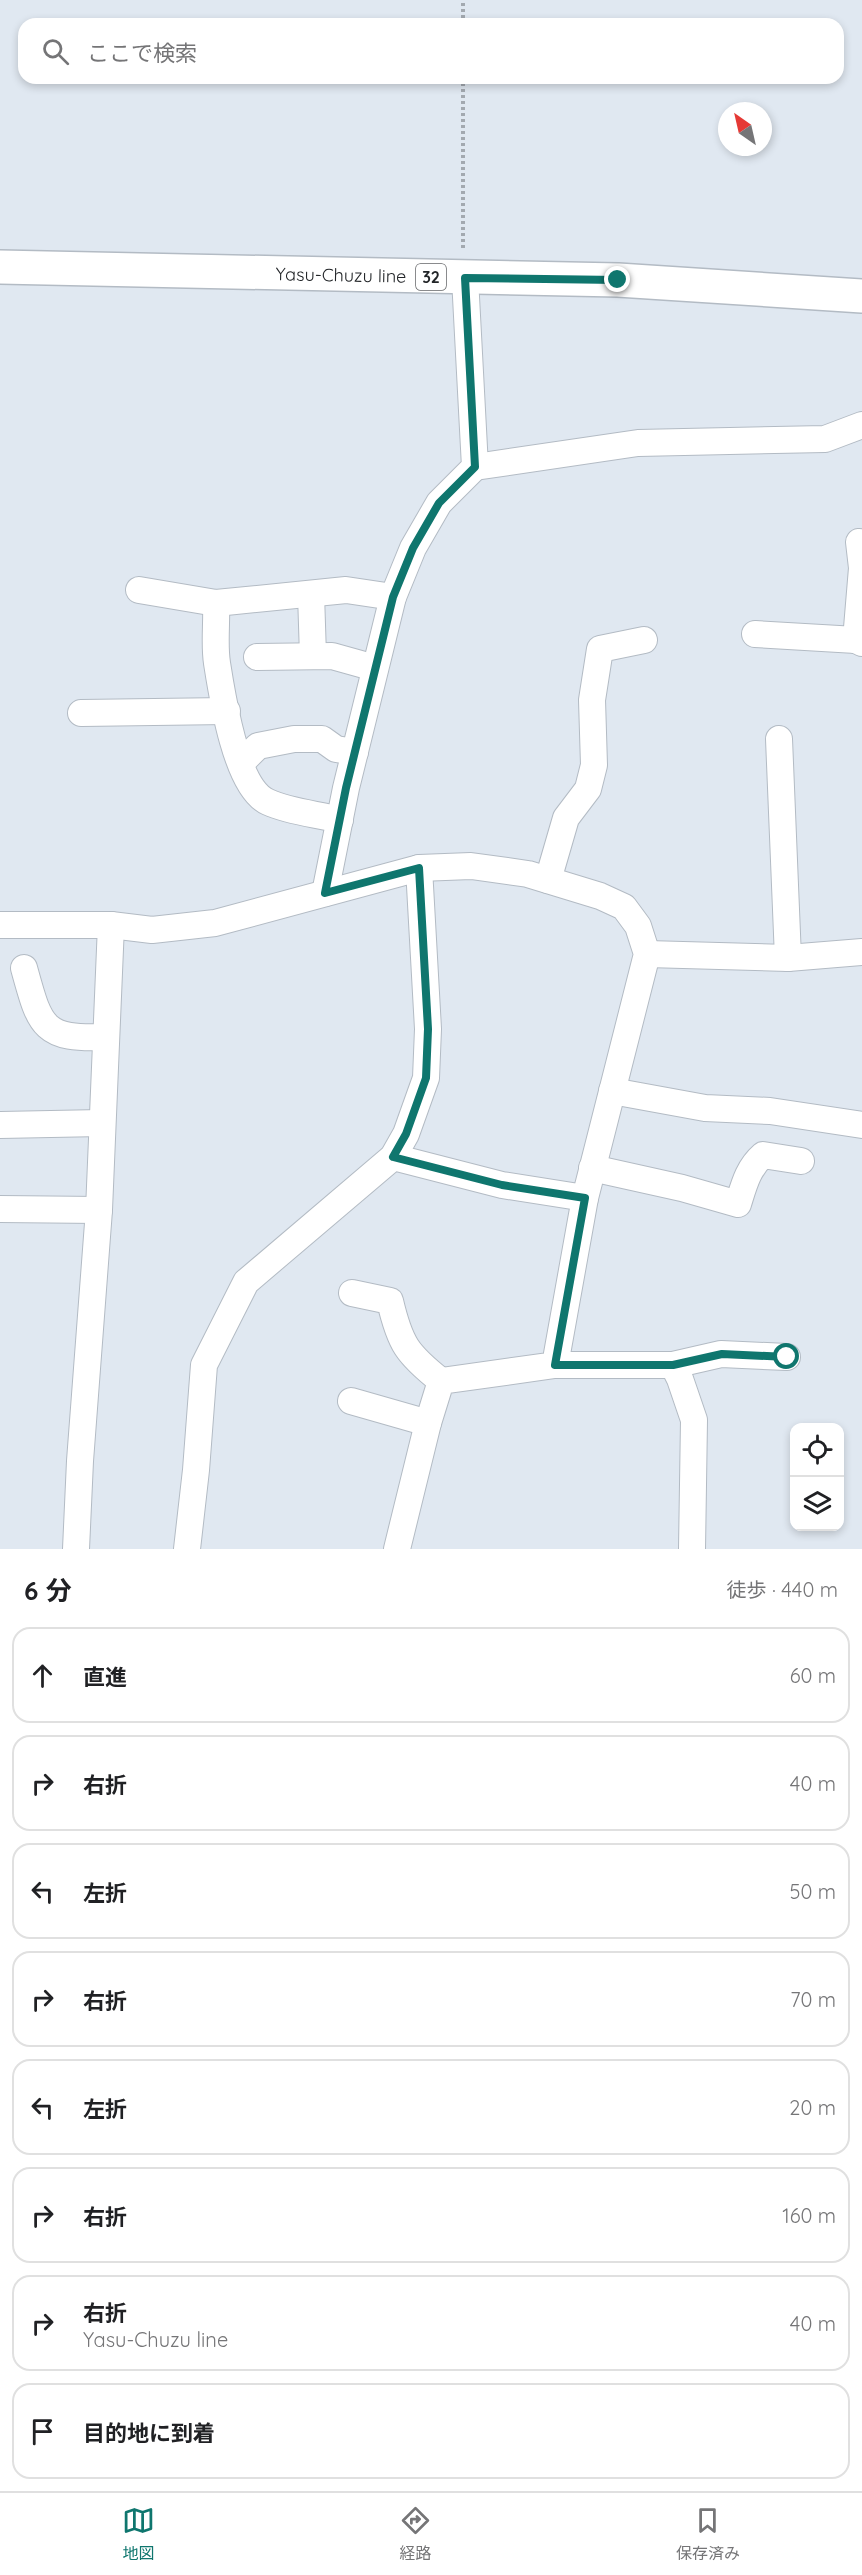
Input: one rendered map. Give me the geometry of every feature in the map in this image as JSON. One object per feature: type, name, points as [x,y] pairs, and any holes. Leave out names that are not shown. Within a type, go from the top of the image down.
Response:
[{"type":"main road","name":"Yasu-Chuzu line","points":[[0,267],[618,280],[862,296]]},
{"type":"street","points":[[465,278],[475,467]]},
{"type":"street","points":[[325,893],[355,752],[393,597],[413,548],[439,503],[475,467],[638,443],[825,439],[862,425]]},
{"type":"street","points":[[755,633],[859,641],[862,568],[859,542]]},
{"type":"street","points":[[139,590],[216,603],[346,590],[393,597]]},
{"type":"street","points":[[311,594],[313,656]]},
{"type":"street","points":[[216,603],[217,661],[227,711],[241,763],[250,786],[267,802],[340,820]]},
{"type":"street","points":[[548,880],[566,818],[588,789],[594,765],[592,699],[600,649],[644,640]]},
{"type":"street","points":[[257,657],[332,656],[375,668]]},
{"type":"street","points":[[81,713],[227,711]]},
{"type":"street","points":[[241,763],[258,746],[294,739],[322,739],[336,749],[355,752]]},
{"type":"street","points":[[779,739],[788,958]]},
{"type":"street","points":[[0,925],[111,925],[152,930],[215,923],[419,868],[471,866],[528,874],[600,896],[624,907],[638,926],[646,954],[585,1198],[555,1365]]},
{"type":"street","points":[[187,1549],[204,1365],[246,1282],[393,1157],[406,1134],[426,1078],[428,1029],[419,868]]},
{"type":"street","points":[[76,1549],[80,1461],[99,1210],[111,925]]},
{"type":"street","points":[[646,954],[788,958],[862,952]]},
{"type":"street","points":[[24,968],[34,1004],[44,1023],[54,1032],[69,1037],[106,1037]]},
{"type":"street","points":[[612,1090],[705,1108],[770,1111],[862,1125]]},
{"type":"street","points":[[0,1125],[102,1123]]},
{"type":"street","points":[[592,1168],[682,1188],[738,1204],[744,1182],[753,1163],[763,1155],[801,1161]]},
{"type":"street","points":[[393,1157],[502,1185],[585,1198]]},
{"type":"street","points":[[0,1209],[99,1210]]},
{"type":"street","points":[[352,1293],[390,1301],[396,1328],[406,1350],[419,1364],[441,1381],[555,1365],[673,1365],[722,1354],[787,1357]]},
{"type":"street","points":[[673,1365],[694,1420],[692,1549]]},
{"type":"street","points":[[397,1549],[428,1423],[441,1381]]},
{"type":"street","points":[[351,1401],[428,1423]]},
{"type":"path","points":[[463,0],[463,18]]},
{"type":"path","points":[[463,84],[465,278]]},
{"type":"route","points":[[618,280],[465,278],[475,467],[439,503],[413,548],[393,597],[346,788],[325,893],[419,868],[428,1029],[426,1078],[406,1134],[393,1157],[436,1170],[502,1185],[585,1198],[555,1365],[673,1365],[722,1354],[787,1357]]}]
